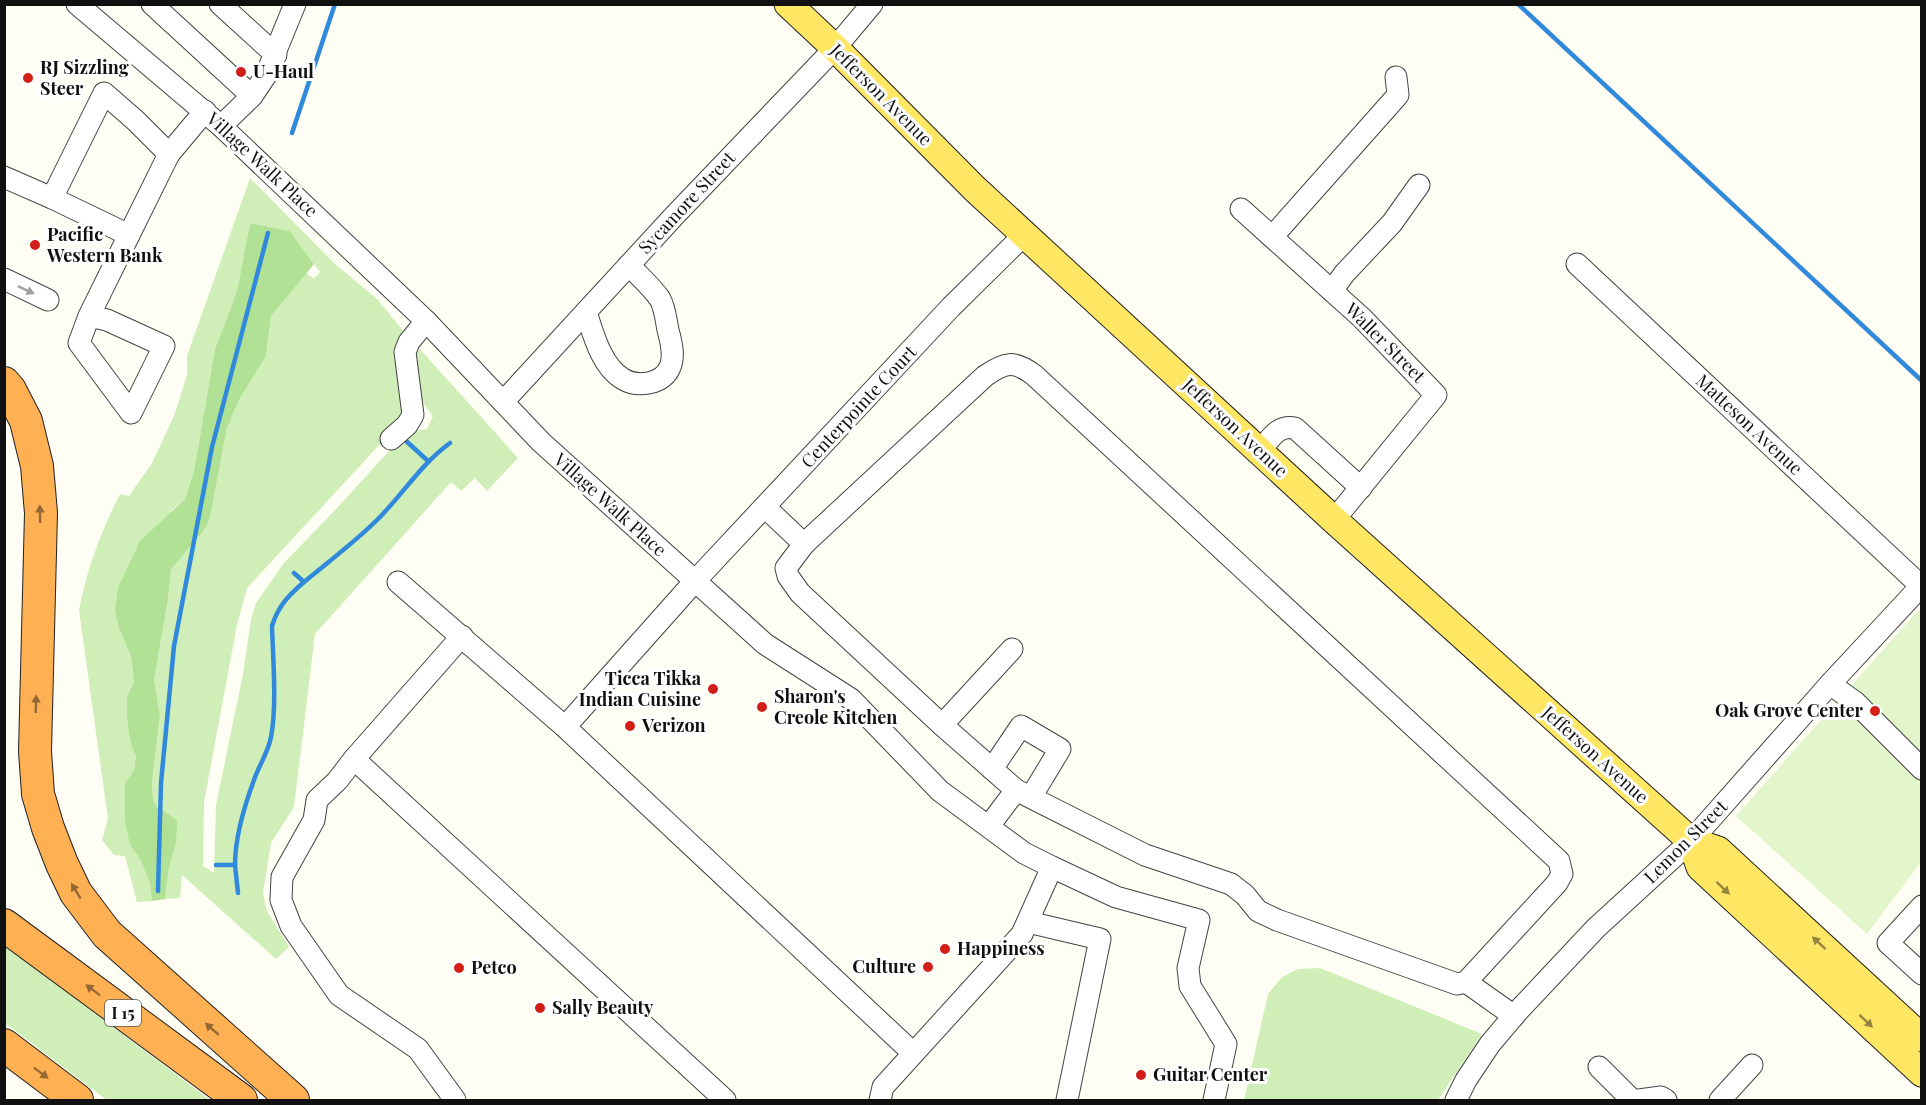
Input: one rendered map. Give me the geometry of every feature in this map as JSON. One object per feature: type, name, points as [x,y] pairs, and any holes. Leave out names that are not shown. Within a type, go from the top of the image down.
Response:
[{"type":"highway","points":[[4,383],[26,421],[37,466],[41,513],[35,752],[38,794],[62,864],[76,893],[107,934],[293,1101]]},
{"type":"highway","name":"I 15","points":[[4,925],[241,1101]]},
{"type":"highway","points":[[4,1045],[77,1101]]},
{"type":"main road","name":"Jefferson Avenue","points":[[788,4],[975,189],[1334,520],[1691,841],[1719,850],[1922,1038]]},
{"type":"main road","name":"Jefferson Avenue","points":[[1691,841],[1700,867],[1922,1073]]},
{"type":"street","name":"Village Walk Place","points":[[77,4],[221,126],[426,321],[541,442],[765,645],[851,699],[940,790],[1024,853],[1116,897],[1199,920],[1188,968],[1190,986],[1226,1044],[1214,1101]]},
{"type":"street","points":[[152,4],[252,96]]},
{"type":"street","points":[[220,4],[276,55]]},
{"type":"street","name":"Sycamore Street","points":[[503,402],[835,48],[872,4]]},
{"type":"street","points":[[221,126],[252,96],[266,75],[276,55],[291,6]]},
{"type":"street","points":[[1272,237],[1398,95],[1396,77]]},
{"type":"street","points":[[52,198],[105,93],[169,154]]},
{"type":"street","points":[[88,316],[107,320],[164,346],[131,412],[79,343],[88,316],[169,154],[205,111]]},
{"type":"street","points":[[4,177],[129,235]]},
{"type":"street","points":[[1332,291],[1344,274],[1392,224],[1419,186]]},
{"type":"street","name":"Waller Street","points":[[1241,208],[1362,318],[1436,395],[1334,520]]},
{"type":"street","name":"Centerpointe Court","points":[[565,727],[695,581],[951,307],[1025,234]]},
{"type":"street","name":"Matteson Avenue","points":[[1577,264],[1921,585]]},
{"type":"street","points":[[586,312],[595,345],[613,370],[623,379],[651,383],[664,375],[671,366],[672,356],[664,308],[660,299],[629,266]]},
{"type":"street","points":[[4,279],[48,300]]},
{"type":"street","points":[[391,439],[407,425],[413,416],[405,352],[409,342],[426,321]]},
{"type":"street","points":[[1012,364],[1021,365],[1559,861],[1562,874],[1557,883],[1466,982],[1457,984],[1277,920],[1258,911],[1245,895],[1231,884],[1144,855],[1023,794],[942,724],[800,593],[788,576],[786,568],[804,544],[985,376],[999,367],[1012,364]]},
{"type":"street","points":[[1260,451],[1277,430],[1286,426],[1295,428],[1361,488]]},
{"type":"street","points":[[765,507],[804,544]]},
{"type":"street","points":[[398,582],[565,727],[913,1053]]},
{"type":"street","name":"Lemon Street","points":[[1456,1101],[1490,1044],[1514,1016],[1596,928],[1691,841],[1921,585]]},
{"type":"street","points":[[455,1101],[418,1049],[339,995],[291,926],[281,900],[282,877],[314,820],[317,800],[337,781],[462,636]]},
{"type":"street","points":[[942,724],[1012,649]]},
{"type":"street","points":[[1830,684],[1855,702],[1922,769]]},
{"type":"street","points":[[989,826],[1023,794],[1060,749],[1021,726],[992,769]]},
{"type":"street","points":[[354,759],[725,1101]]},
{"type":"street","points":[[880,1101],[883,1087],[1022,934],[1052,867]]},
{"type":"street","points":[[1922,906],[1888,943],[1922,974]]},
{"type":"street","points":[[1028,922],[1100,939],[1067,1101]]},
{"type":"street","points":[[1466,982],[1514,1016]]},
{"type":"street","points":[[1720,1101],[1752,1065]]},
{"type":"street","points":[[1599,1067],[1632,1101]]},
{"type":"street","points":[[1639,1101],[1661,1097],[1666,1101]]},
{"type":"green space","points":[[250,178],[335,264],[377,299],[406,334],[406,416],[247,588],[237,625],[204,802],[203,866],[214,873],[216,805],[256,603],[284,563],[399,440],[408,432],[427,429],[433,416],[417,395],[410,352],[418,347],[518,458],[487,491],[475,478],[461,491],[451,482],[315,634],[294,807],[271,843],[263,893],[267,911],[289,947],[276,959],[182,875],[180,898],[165,899],[169,868],[176,844],[167,816],[157,807],[153,799],[152,782],[160,715],[154,680],[171,569],[210,518],[227,428],[239,400],[266,356],[271,316],[305,272],[314,279],[320,272],[290,231],[250,223],[237,291],[215,349],[194,471],[185,499],[172,510],[119,628],[131,656],[134,681],[127,697],[131,745],[136,756],[134,770],[125,783],[130,845],[140,859],[150,883],[152,901],[137,902],[125,856],[114,855],[102,840],[108,819],[79,610],[90,565],[113,508],[120,494],[129,496],[152,463],[174,416],[187,375],[187,356]]},
{"type":"green space","points":[[250,223],[290,231],[314,264],[271,316],[266,356],[239,400],[227,428],[210,518],[204,530],[171,569],[154,680],[160,715],[152,782],[153,799],[157,807],[177,820],[176,844],[169,868],[165,899],[152,901],[150,883],[140,859],[130,845],[125,822],[125,783],[134,770],[136,756],[131,745],[127,718],[127,697],[134,681],[131,656],[119,628],[115,611],[118,588],[140,541],[185,499],[194,471],[215,349],[237,291]]},
{"type":"green space","name":"Oak Grove Center","points":[[1921,607],[1921,862],[1867,934],[1736,816]]},
{"type":"green space","points":[[4,946],[210,1100],[107,1100],[5,1023]]},
{"type":"green space","points":[[1320,968],[1482,1034],[1438,1100],[1244,1100],[1268,994],[1282,977],[1298,969]]},
{"type":"waterway","points":[[292,133],[335,4]]},
{"type":"waterway","points":[[1518,4],[1922,381]]},
{"type":"waterway","points":[[158,891],[161,783],[174,646],[212,447],[268,233]]},
{"type":"waterway","points":[[405,440],[428,461]]},
{"type":"waterway","points":[[294,573],[304,582],[351,544],[378,519],[430,460],[450,443]]},
{"type":"waterway","points":[[235,865],[238,832],[254,780],[268,748],[273,725],[272,626],[285,601],[304,582]]},
{"type":"waterway","points":[[216,865],[235,865],[238,893]]},
{"type":"place","name":"U-Haul","points":[[241,72]]},
{"type":"place","name":"RJ Sizzling Steer","points":[[28,78]]},
{"type":"place","name":"Pacific Western Bank","points":[[35,245]]},
{"type":"place","name":"Ticca Tikka Indian Cuisine","points":[[713,689]]},
{"type":"place","name":"Sharon's Creole Kitchen","points":[[762,707]]},
{"type":"place","name":"Oak Grove Center","points":[[1875,711]]},
{"type":"place","name":"Verizon","points":[[630,726]]},
{"type":"place","name":"Happiness","points":[[945,949]]},
{"type":"place","name":"Culture","points":[[928,967]]},
{"type":"place","name":"Petco","points":[[459,968]]},
{"type":"place","name":"Sally Beauty","points":[[540,1008]]},
{"type":"place","name":"Guitar Center","points":[[1141,1075]]}]
